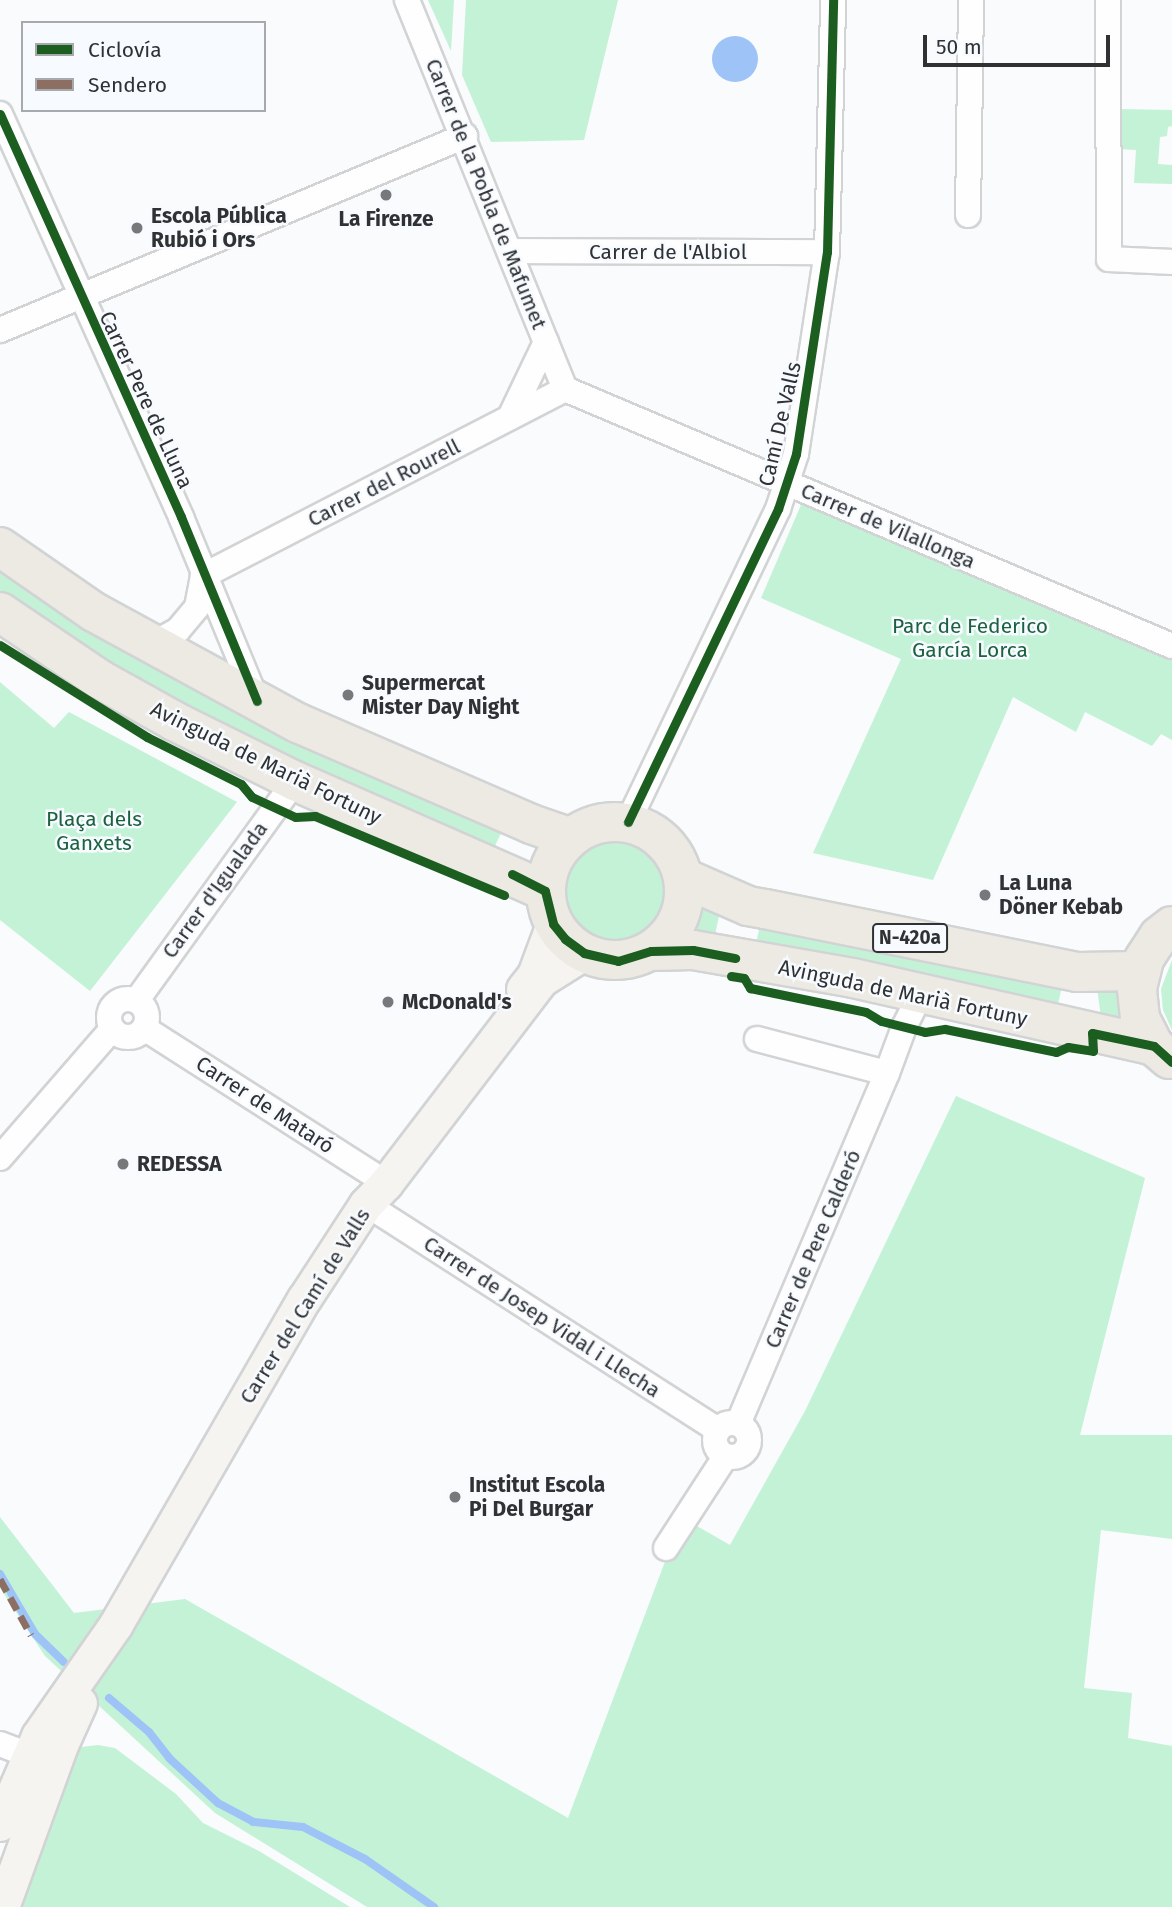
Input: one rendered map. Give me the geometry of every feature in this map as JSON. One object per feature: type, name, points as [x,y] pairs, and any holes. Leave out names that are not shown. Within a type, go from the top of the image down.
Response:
[{"type":"main road","points":[[0,547],[94,612],[150,645],[257,701],[372,756],[531,824],[569,837]]},
{"type":"main road","name":"Avinguda de Marià Fortuny","points":[[0,612],[99,679],[549,908]]},
{"type":"main road","points":[[549,908],[556,855],[569,837],[585,827],[628,822],[654,832],[665,841],[677,858],[684,878]]},
{"type":"main road","name":"N-420a","points":[[549,908],[565,939],[584,953],[618,961],[651,951],[674,929],[681,915],[684,878],[748,906],[1077,972],[1141,971]]},
{"type":"main road","name":"Carrer del Camí de Valls","points":[[538,977],[549,908]]},
{"type":"main road","name":"N-420a","points":[[1163,1054],[1140,1018],[1137,988],[1144,958],[1159,936],[1172,926]]},
{"type":"main road","name":"Avinguda de Marià Fortuny","points":[[651,951],[712,953],[853,978],[1163,1054]]},
{"type":"main road","name":"Carrer del Camí de Valls","points":[[2,1907],[61,1745],[116,1624],[304,1299],[376,1188],[538,977],[584,953]]},
{"type":"main road","name":"Carrer del Camí de Valls","points":[[0,1824],[14,1749],[116,1624]]},
{"type":"main road","points":[[0,1893],[41,1772],[40,1762],[14,1749]]},
{"type":"street","name":"Carrer de la Pobla de Mafumet","points":[[407,0],[465,136],[565,389]]},
{"type":"street","name":"Camí De Valls","points":[[628,822],[632,808],[665,750],[778,509],[796,454],[810,378],[827,252],[833,0]]},
{"type":"street","points":[[968,215],[971,0]]},
{"type":"street","points":[[1108,0],[1109,258],[1172,262]]},
{"type":"street","name":"Carrer Pere de Lluna","points":[[0,114],[181,517],[203,576],[245,666],[257,701]]},
{"type":"street","points":[[0,330],[465,136]]},
{"type":"street","name":"Carrer de l'Albiol","points":[[510,251],[827,252]]},
{"type":"street","points":[[510,417],[546,342]]},
{"type":"street","name":"Carrer de Vilallonga","points":[[565,389],[1172,646]]},
{"type":"street","name":"Carrer del Rourell","points":[[203,576],[565,389]]},
{"type":"street","points":[[150,645],[178,630],[197,607],[203,576]]},
{"type":"street","name":"Carrer d'Igualada","points":[[137,1000],[295,781]]},
{"type":"street","name":"Carrer de Pere Calderó","points":[[728,1427],[920,995]]},
{"type":"street","points":[[124,999],[137,1000],[147,1016],[144,1028],[128,1037],[112,1029],[109,1017],[113,1005],[124,999]]},
{"type":"street","name":"Carrer de Mataró","points":[[144,1028],[376,1188]]},
{"type":"street","points":[[0,1158],[112,1029]]},
{"type":"street","points":[[757,1039],[887,1073]]},
{"type":"street","name":"Carrer de Josep Vidal i Llecha","points":[[376,1188],[728,1427]]},
{"type":"street","points":[[666,1548],[725,1457],[737,1457],[747,1449],[749,1438],[728,1427]]},
{"type":"green space","points":[[428,0],[454,0],[451,51]]},
{"type":"green space","points":[[466,0],[618,0],[584,140],[491,142],[462,75]]},
{"type":"green space","points":[[1118,109],[1172,110],[1172,126],[1168,127],[1167,136],[1160,137],[1158,164],[1172,165],[1172,184],[1134,183],[1136,150],[1119,149]]},
{"type":"green space","name":"Parc de Federico García Lorca","points":[[807,491],[1172,646],[1172,740],[1161,734],[1152,746],[1085,712],[1076,732],[1013,697],[933,880],[813,853],[901,659],[761,598]]},
{"type":"green space","points":[[0,568],[115,644],[208,695],[503,829],[493,850],[244,739],[104,661],[0,593]]},
{"type":"green space","name":"Plaça dels Ganxets","points":[[0,682],[54,728],[69,712],[237,802],[90,991],[0,920]]},
{"type":"green space","points":[[616,841],[635,845],[651,856],[662,872],[666,891],[662,910],[651,926],[635,937],[616,941],[597,937],[581,926],[570,910],[566,891],[570,872],[581,856],[597,845]]},
{"type":"green space","points":[[703,905],[720,911],[715,935],[694,933]]},
{"type":"green space","points":[[760,925],[1061,989],[1056,1012],[755,947]]},
{"type":"green space","points":[[1172,960],[1172,1030],[1163,1010],[1161,989]]},
{"type":"green space","points":[[1124,980],[1128,1023],[1101,1017],[1097,988]]},
{"type":"green space","points":[[956,1096],[1145,1178],[1080,1435],[1172,1435],[1172,1539],[1101,1530],[1084,1688],[1132,1693],[1128,1738],[1172,1746],[1172,1907],[367,1907],[215,1813],[45,1656],[0,1588],[0,1517],[74,1613],[185,1599],[568,1818],[666,1559],[695,1525],[730,1545],[805,1411]]},
{"type":"green space","points":[[98,1745],[115,1748],[176,1794],[203,1823],[259,1851],[350,1907],[21,1907],[52,1809],[81,1747]]},
{"type":"water","points":[[735,36],[752,42],[758,59],[752,76],[735,82],[718,76],[712,59],[718,42]]},
{"type":"waterway","points":[[0,1574],[35,1634],[64,1662]]},
{"type":"waterway","points":[[109,1698],[149,1732],[169,1758],[218,1803],[253,1822],[303,1827],[365,1859],[434,1907]]},
{"type":"marked path","points":[[0,1579],[31,1635]]},
{"type":"cycle path","points":[[628,822],[778,509],[796,454],[827,252],[833,0]]},
{"type":"cycle path","points":[[0,114],[181,517],[257,701]]},
{"type":"cycle path","points":[[0,645],[147,737],[241,784],[252,797],[295,817],[315,816],[504,895]]},
{"type":"cycle path","points":[[512,874],[545,891],[553,924],[565,939],[584,953],[618,961],[651,951],[693,950],[735,958]]},
{"type":"cycle path","points":[[731,976],[744,978],[750,988],[866,1012],[881,1021],[925,1032],[945,1029],[1056,1052],[1068,1047],[1093,1051],[1092,1033],[1154,1046],[1172,1062]]},
{"type":"place","name":"La Firenze","points":[[386,195]]},
{"type":"place","name":"Escola Pública Rubió i Ors","points":[[137,228]]},
{"type":"place","name":"Supermercat Mister Day Night","points":[[348,695]]},
{"type":"place","name":"La Luna Döner Kebab","points":[[985,895]]},
{"type":"place","name":"McDonald's","points":[[388,1002]]},
{"type":"place","name":"REDESSA","points":[[123,1164]]},
{"type":"place","name":"Institut Escola Pi Del Burgar","points":[[455,1497]]}]
